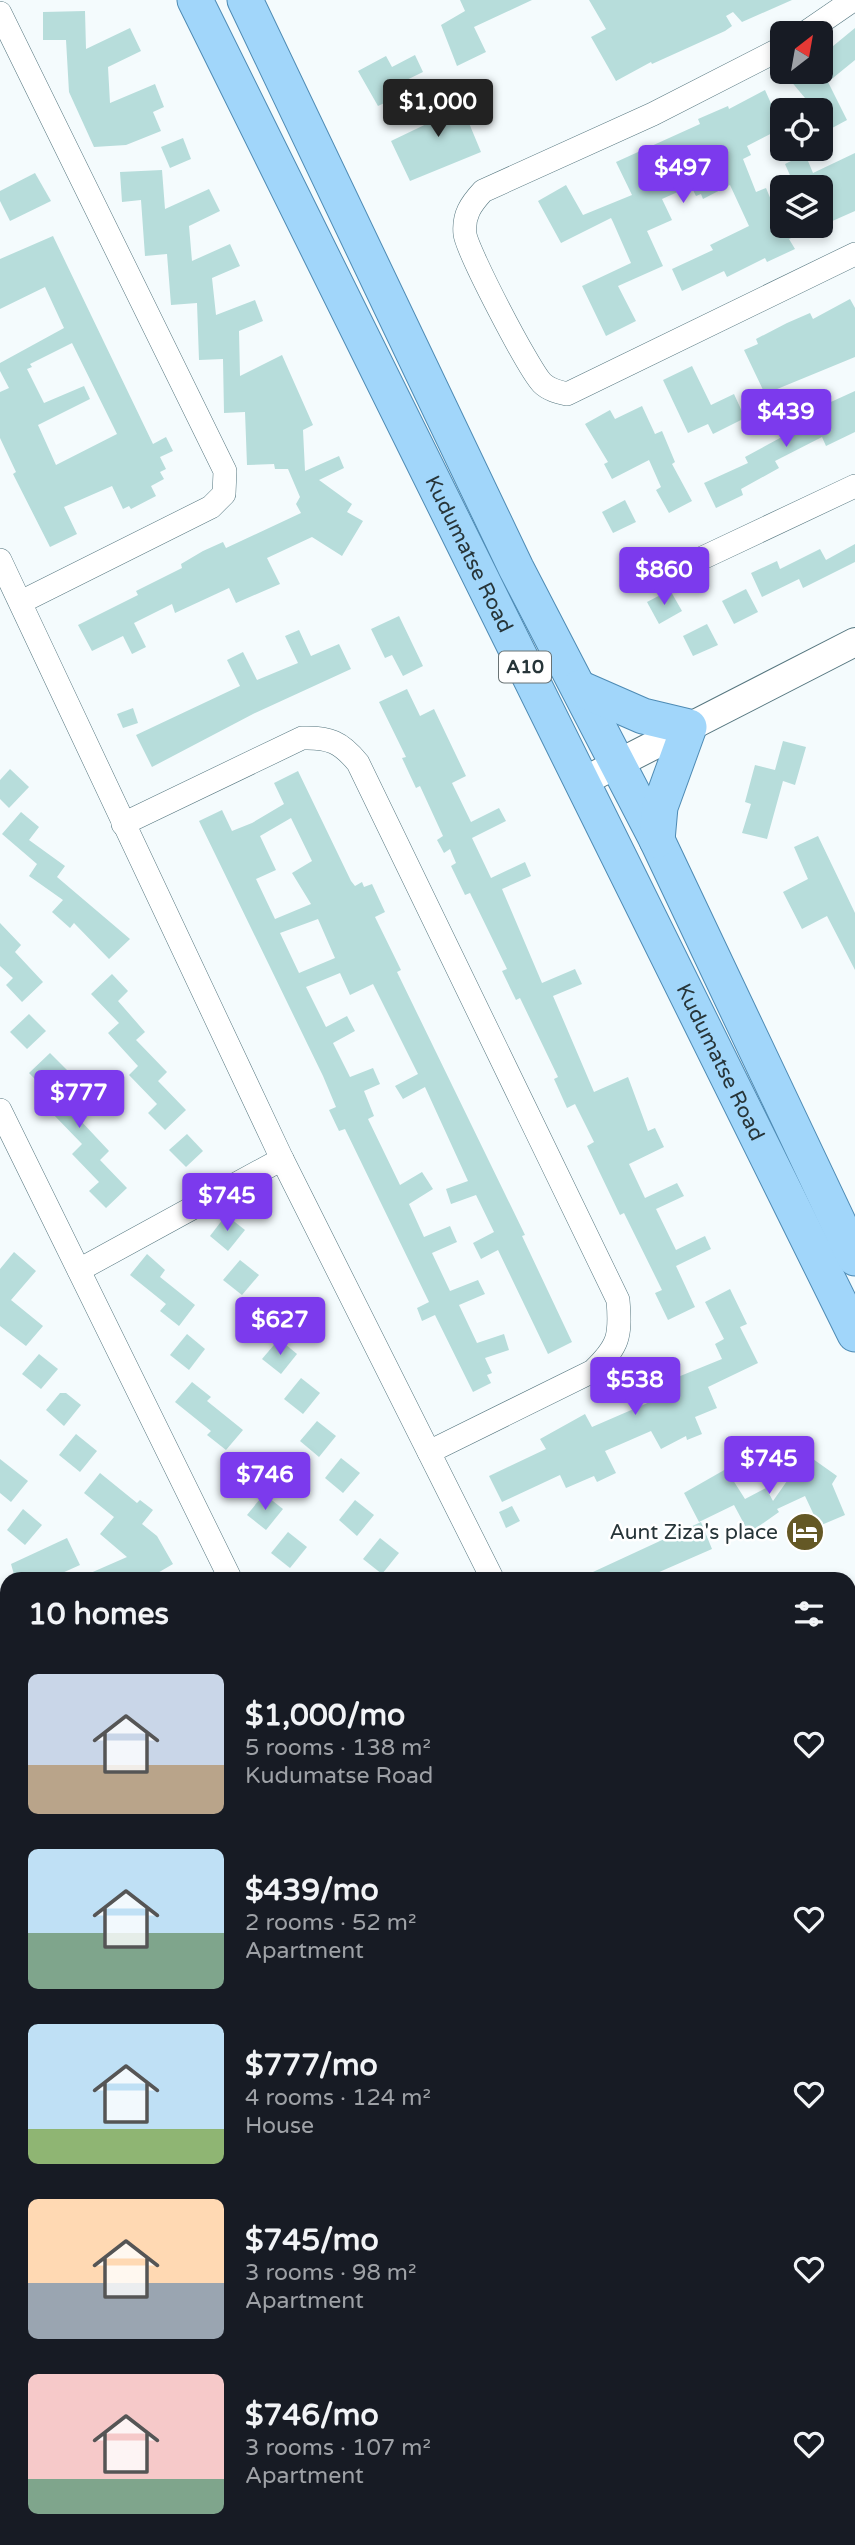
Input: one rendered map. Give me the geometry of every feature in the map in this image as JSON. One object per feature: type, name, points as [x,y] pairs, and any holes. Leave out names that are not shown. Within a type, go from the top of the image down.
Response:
[{"type":"main road","name":"Kudumatse Road","points":[[195,0],[855,1334]]},
{"type":"main road","name":"Kudumatse Road","points":[[245,0],[516,568],[657,840],[855,1258]]},
{"type":"main road","points":[[579,688],[643,716],[689,727],[660,807],[657,840]]},
{"type":"street","points":[[822,21],[853,0]]},
{"type":"street","points":[[0,13],[225,471],[224,494],[211,507],[21,602]]},
{"type":"street","points":[[770,54],[653,114],[483,191],[471,204],[465,219],[465,237],[497,305],[542,383],[567,394],[855,254]]},
{"type":"street","points":[[696,561],[855,485]]},
{"type":"street","points":[[0,560],[282,1159],[489,1572]]},
{"type":"street","points":[[582,782],[855,642]]},
{"type":"street","points":[[123,824],[302,738],[325,737],[344,746],[358,764],[618,1300],[620,1333],[611,1354],[593,1371],[429,1452]]},
{"type":"street","points":[[0,1110],[227,1572]]},
{"type":"street","points":[[79,1270],[282,1159]]},
{"type":"building","points":[[460,0],[532,0],[474,27],[486,52],[457,66],[441,25],[465,11]]},
{"type":"building","points":[[589,0],[792,0],[742,22],[733,12],[726,16],[732,26],[725,31],[652,64],[651,62],[616,81],[591,37],[606,29]]},
{"type":"building","points":[[85,11],[86,49],[130,28],[141,51],[108,67],[110,103],[155,84],[164,107],[153,112],[161,131],[126,145],[94,147],[69,92],[66,40],[43,40],[43,12]]},
{"type":"building","points":[[855,28],[855,60],[833,78],[833,46]]},
{"type":"building","points":[[415,55],[423,72],[390,88],[395,98],[378,106],[358,71],[386,56],[392,67]]},
{"type":"building","points":[[793,84],[829,84],[847,120],[833,128],[833,98],[805,98]]},
{"type":"building","points":[[454,87],[481,152],[410,181],[391,141],[439,118],[433,103],[437,102],[434,95]]},
{"type":"building","points":[[765,90],[770,101],[770,134],[747,146],[751,155],[743,159],[756,192],[766,188],[770,198],[770,238],[791,238],[789,239],[795,249],[767,262],[765,258],[727,277],[724,271],[682,291],[672,269],[713,250],[710,245],[749,226],[730,185],[703,199],[701,194],[696,196],[691,186],[662,199],[672,220],[647,231],[663,266],[618,286],[636,321],[606,336],[582,286],[631,263],[611,218],[561,243],[538,201],[566,185],[583,215],[632,195],[616,162],[700,124],[698,119],[728,106],[729,109]]},
{"type":"building","points":[[183,138],[191,159],[170,168],[161,147]]},
{"type":"building","points":[[855,153],[855,211],[833,221],[833,175],[790,175],[785,164],[791,161],[808,161],[813,173]]},
{"type":"building","points":[[162,170],[165,209],[209,189],[220,211],[189,226],[192,261],[230,244],[240,266],[212,278],[216,315],[255,300],[263,321],[239,331],[240,376],[282,355],[313,425],[303,430],[305,471],[339,456],[344,468],[319,480],[352,504],[347,512],[363,521],[342,556],[312,537],[267,558],[280,584],[236,603],[229,588],[175,613],[172,604],[134,623],[146,647],[132,654],[123,636],[92,651],[78,625],[138,595],[136,591],[182,568],[181,564],[203,551],[223,542],[226,548],[301,513],[296,504],[300,497],[288,469],[275,469],[274,464],[247,465],[245,412],[224,413],[223,359],[199,360],[197,303],[171,305],[167,254],[145,256],[141,200],[122,202],[120,172]]},
{"type":"building","points":[[35,173],[51,201],[10,221],[0,201],[0,191]]},
{"type":"building","points":[[53,236],[153,444],[166,437],[173,451],[160,457],[166,469],[160,472],[164,479],[151,486],[156,496],[131,509],[129,506],[123,509],[112,486],[64,507],[77,534],[50,547],[13,474],[16,472],[0,438],[0,392],[9,388],[0,371],[0,363],[64,328],[45,287],[0,309],[0,259]],"holes":[[[72,343],[117,434],[56,465],[38,425],[90,399],[84,386],[44,403],[27,369],[32,367],[30,364]]]},
{"type":"building","points":[[850,299],[855,308],[855,357],[765,394],[744,350],[758,344],[756,339],[787,323],[810,313],[813,319]]},
{"type":"building","points":[[692,366],[711,405],[734,394],[745,418],[713,434],[708,424],[688,433],[663,380]]},
{"type":"building","points":[[855,391],[855,432],[826,446],[822,437],[775,461],[779,468],[741,489],[743,495],[716,508],[704,483],[748,463],[745,457],[824,414],[822,406]]},
{"type":"building","points":[[642,406],[655,434],[662,431],[675,462],[672,464],[692,501],[669,513],[656,490],[661,487],[649,460],[612,479],[604,464],[608,462],[585,424],[610,410],[615,419]]},
{"type":"building","points":[[625,500],[636,522],[613,533],[602,512]]},
{"type":"building","points":[[855,544],[855,562],[803,588],[799,579],[762,597],[751,573],[777,561],[780,569],[820,549],[826,560]]},
{"type":"building","points":[[746,589],[758,612],[734,624],[722,601]]},
{"type":"building","points":[[670,590],[682,611],[659,624],[647,602]]},
{"type":"building","points":[[399,616],[423,666],[403,676],[392,655],[385,658],[371,629]]},
{"type":"building","points":[[707,624],[718,645],[693,656],[683,636]]},
{"type":"building","points":[[299,630],[311,656],[339,644],[351,669],[253,714],[152,767],[136,735],[240,686],[227,660],[243,652],[257,680],[298,663],[285,636]]},
{"type":"building","points":[[407,689],[420,716],[434,709],[466,776],[452,783],[471,822],[499,808],[506,821],[472,838],[491,878],[525,862],[531,876],[502,889],[542,983],[575,969],[582,984],[553,996],[594,1092],[628,1077],[648,1131],[655,1128],[664,1147],[629,1164],[645,1198],[677,1183],[684,1196],[656,1209],[676,1250],[705,1236],[711,1249],[676,1266],[695,1307],[668,1320],[655,1293],[662,1290],[624,1213],[620,1215],[587,1146],[594,1142],[575,1104],[567,1108],[554,1079],[558,1077],[520,998],[516,1000],[502,971],[507,969],[470,893],[465,895],[451,866],[456,863],[450,849],[444,853],[437,840],[443,836],[420,786],[416,788],[402,758],[406,757],[379,702]]},
{"type":"building","points":[[133,708],[138,723],[123,728],[117,714]]},
{"type":"building","points":[[783,741],[806,747],[795,785],[783,781],[767,839],[742,833],[751,804],[745,802],[755,765],[775,770]]},
{"type":"building","points":[[10,769],[29,787],[9,808],[0,799],[0,780]]},
{"type":"building","points":[[298,771],[351,881],[355,886],[362,882],[364,887],[372,884],[385,912],[375,917],[401,970],[397,972],[525,1235],[522,1236],[572,1342],[548,1354],[498,1250],[481,1259],[473,1243],[494,1232],[476,1195],[451,1204],[446,1189],[468,1181],[425,1087],[403,1099],[395,1086],[418,1074],[373,984],[350,995],[340,973],[306,987],[326,1027],[347,1016],[355,1031],[333,1043],[350,1077],[373,1068],[380,1084],[364,1091],[374,1116],[368,1119],[400,1185],[422,1172],[433,1189],[409,1204],[424,1237],[450,1226],[457,1242],[432,1253],[450,1291],[478,1280],[485,1294],[459,1305],[477,1343],[504,1334],[509,1350],[485,1358],[492,1373],[487,1375],[491,1383],[473,1392],[435,1315],[422,1321],[417,1308],[429,1302],[345,1129],[339,1131],[329,1110],[336,1107],[323,1076],[199,821],[222,810],[232,831],[252,823],[284,804],[274,783]],"holes":[[[291,818],[312,861],[292,873],[311,904],[275,919],[256,879],[276,870],[260,836]],[[318,919],[335,958],[299,973],[280,933]]]},
{"type":"building","points":[[21,812],[39,827],[29,840],[65,866],[57,877],[130,939],[109,959],[74,923],[70,928],[52,912],[63,900],[29,876],[37,864],[2,834]]},
{"type":"building","points":[[818,836],[855,913],[855,970],[827,916],[802,929],[783,892],[808,879],[794,847]]},
{"type":"building","points":[[0,923],[21,945],[15,952],[43,982],[22,1002],[6,985],[13,978],[0,966]]},
{"type":"building","points":[[112,974],[128,991],[118,1001],[145,1032],[136,1040],[167,1072],[158,1081],[186,1110],[165,1130],[148,1113],[157,1104],[129,1075],[138,1066],[108,1033],[119,1023],[91,994]]},
{"type":"building","points":[[29,1014],[46,1031],[27,1049],[10,1032]]},
{"type":"building","points":[[50,1053],[67,1070],[58,1078],[90,1110],[80,1120],[109,1151],[100,1160],[127,1188],[106,1208],[89,1191],[99,1182],[72,1154],[82,1144],[52,1113],[60,1105],[29,1073]]},
{"type":"building","points":[[187,1134],[203,1151],[186,1167],[169,1150]]},
{"type":"building","points":[[226,1215],[245,1230],[228,1251],[210,1236]]},
{"type":"building","points":[[14,1252],[36,1271],[11,1300],[43,1326],[26,1346],[0,1326],[0,1269]]},
{"type":"building","points":[[147,1254],[165,1270],[160,1277],[195,1305],[179,1326],[160,1311],[166,1304],[130,1275]]},
{"type":"building","points":[[240,1260],[259,1275],[242,1295],[223,1280]]},
{"type":"building","points":[[730,1289],[747,1324],[740,1327],[758,1363],[708,1387],[717,1408],[695,1417],[702,1434],[687,1440],[686,1436],[661,1449],[651,1431],[605,1451],[616,1473],[597,1482],[594,1476],[566,1488],[560,1475],[502,1502],[489,1476],[546,1449],[540,1439],[585,1414],[592,1427],[673,1392],[668,1381],[722,1359],[715,1344],[724,1339],[705,1302]]},
{"type":"building","points":[[264,1298],[283,1313],[266,1333],[247,1318]]},
{"type":"building","points":[[187,1334],[205,1349],[189,1370],[170,1355]]},
{"type":"building","points":[[279,1339],[297,1354],[281,1374],[262,1359]]},
{"type":"building","points":[[39,1354],[58,1369],[41,1389],[22,1374]]},
{"type":"building","points":[[301,1378],[320,1393],[303,1414],[284,1399]]},
{"type":"building","points":[[192,1382],[211,1397],[207,1401],[243,1430],[226,1450],[207,1435],[211,1431],[175,1402]]},
{"type":"building","points":[[60,1393],[66,1393],[81,1405],[64,1426],[46,1410]]},
{"type":"building","points":[[317,1421],[336,1436],[319,1457],[300,1441]]},
{"type":"building","points":[[76,1434],[97,1451],[80,1472],[59,1455]]},
{"type":"building","points":[[252,1453],[270,1468],[253,1489],[235,1474]]},
{"type":"building","points":[[806,1454],[837,1476],[832,1484],[845,1515],[819,1526],[805,1496],[777,1509],[779,1512],[749,1533],[734,1505],[699,1522],[684,1493],[726,1469],[745,1499],[766,1488],[773,1501]]},
{"type":"building","points":[[341,1458],[360,1473],[343,1493],[325,1478]]},
{"type":"building","points":[[0,1459],[28,1481],[11,1502],[0,1493]]},
{"type":"building","points":[[100,1473],[137,1503],[140,1500],[153,1510],[142,1524],[157,1536],[173,1564],[159,1572],[93,1572],[127,1557],[100,1534],[114,1517],[84,1493]]},
{"type":"building","points":[[264,1494],[283,1509],[266,1530],[247,1515]]},
{"type":"building","points":[[355,1500],[374,1515],[357,1536],[339,1520]]},
{"type":"building","points":[[512,1506],[520,1521],[506,1528],[499,1512]]},
{"type":"building","points":[[23,1509],[42,1525],[25,1545],[7,1530]]},
{"type":"building","points":[[701,1522],[712,1549],[659,1572],[593,1572]]},
{"type":"building","points":[[288,1532],[307,1547],[290,1568],[271,1553]]},
{"type":"building","points":[[67,1538],[80,1565],[64,1572],[13,1572],[11,1564]]},
{"type":"building","points":[[380,1538],[399,1553],[384,1572],[379,1572],[363,1559]]},
{"type":"place","name":"Aunt Ziza's place","points":[[805,1532]]}]
